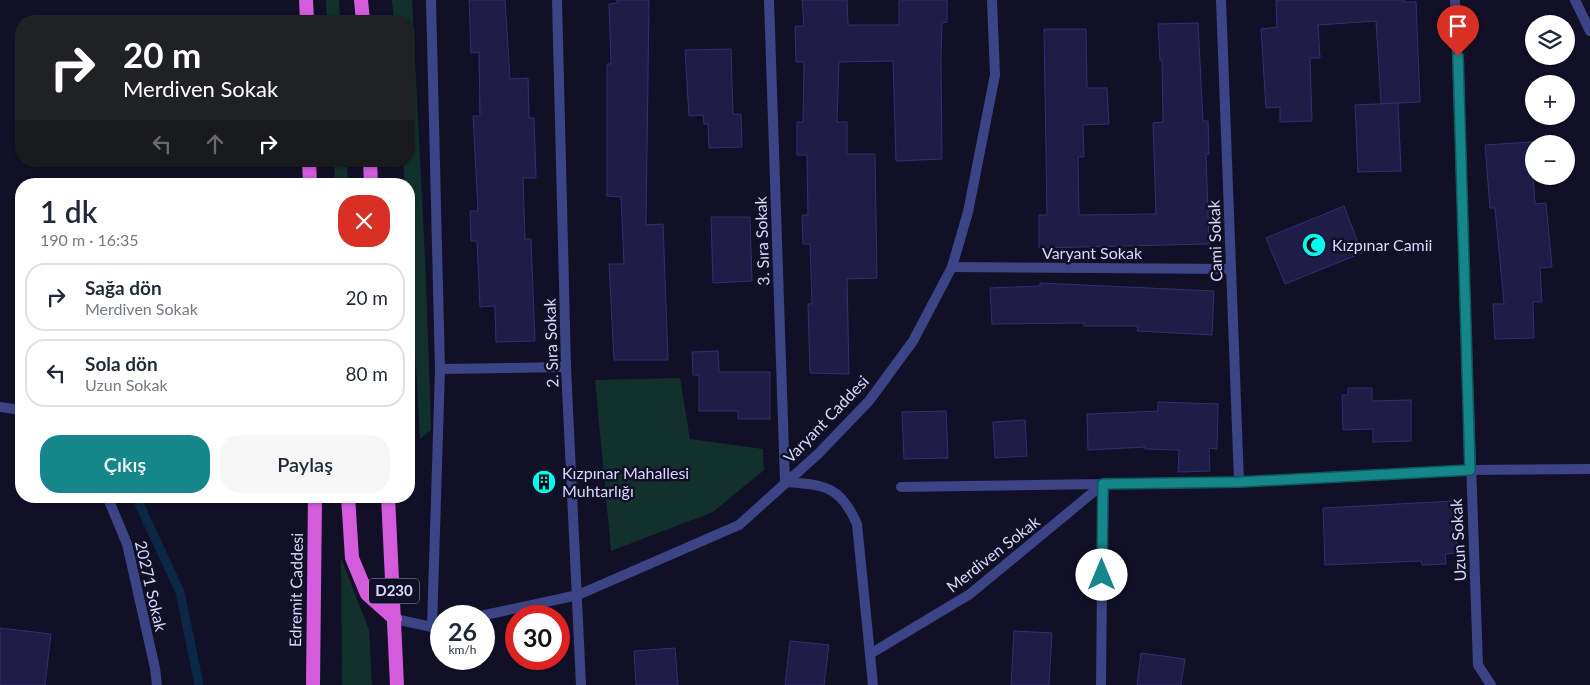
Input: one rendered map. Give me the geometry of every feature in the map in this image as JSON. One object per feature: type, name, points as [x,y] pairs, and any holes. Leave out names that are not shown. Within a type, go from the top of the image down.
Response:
[{"type":"highway","points":[[306,0],[307,15]]},
{"type":"highway","points":[[361,0],[362,15]]},
{"type":"highway","name":"Edremit Caddesi","points":[[313,685],[315,503]]},
{"type":"highway","points":[[348,503],[352,558],[367,594],[395,619]]},
{"type":"highway","name":"D230","points":[[388,503],[398,685]]},
{"type":"street","points":[[431,0],[440,369],[437,605]]},
{"type":"street","name":"2. Sıra Sokak","points":[[557,0],[566,367],[581,685]]},
{"type":"street","name":"3. Sıra Sokak","points":[[769,0],[785,482]]},
{"type":"street","name":"Varyant Caddesi","points":[[495,613],[578,595],[739,525],[818,454],[870,401],[914,341],[952,267],[968,212],[995,75],[992,0]]},
{"type":"street","name":"Cami Sokak","points":[[1221,0],[1239,482]]},
{"type":"street","name":"Uzun Sokak","points":[[1455,0],[1478,665],[1491,685]]},
{"type":"street","points":[[1575,0],[1590,31]]},
{"type":"street","name":"Varyant Sokak","points":[[952,267],[1231,269]]},
{"type":"street","points":[[440,369],[566,367]]},
{"type":"street","points":[[0,407],[15,409]]},
{"type":"street","points":[[901,487],[1239,482],[1470,470],[1590,469]]},
{"type":"street","points":[[785,482],[819,484],[836,493],[849,506],[857,524],[872,685]]},
{"type":"street","points":[[1101,685],[1103,484]]},
{"type":"street","name":"Merdiven Sokak","points":[[870,654],[970,594],[1103,484]]},
{"type":"street","name":"20271 Sokak","points":[[110,503],[127,544],[155,668],[157,685]]},
{"type":"street","points":[[395,619],[430,625]]},
{"type":"green space","points":[[326,0],[339,0],[340,15],[327,15]]},
{"type":"green space","points":[[392,0],[412,0],[413,15],[393,15]]},
{"type":"green space","points":[[415,60],[426,278],[431,430],[420,439],[415,349],[415,178],[404,178],[404,167],[415,167]]},
{"type":"green space","points":[[334,167],[347,167],[348,178],[335,178]]},
{"type":"green space","points":[[680,378],[690,439],[763,449],[764,470],[713,512],[611,551],[595,380]]},
{"type":"green space","points":[[341,558],[369,630],[372,685],[342,685]]},
{"type":"building","points":[[469,0],[505,0],[510,79],[528,78],[529,118],[534,118],[536,178],[523,178],[525,239],[531,239],[535,341],[496,342],[495,306],[480,307],[477,241],[471,241],[470,211],[478,211],[473,116],[480,116],[479,52],[471,53]]},
{"type":"building","points":[[617,0],[649,0],[646,225],[663,224],[668,360],[614,360],[609,264],[624,264],[621,197],[607,196],[607,64],[611,64],[609,4],[617,3]]},
{"type":"building","points":[[802,0],[847,0],[848,25],[899,25],[899,0],[947,0],[947,22],[942,23],[942,159],[896,161],[893,61],[839,62],[837,122],[847,122],[847,154],[875,154],[877,278],[847,279],[849,374],[810,373],[808,304],[812,304],[810,244],[803,244],[802,215],[808,215],[807,155],[797,155],[797,122],[803,122],[804,62],[796,62],[795,26],[804,26]]},
{"type":"building","points":[[1276,0],[1404,0],[1404,2],[1416,2],[1420,102],[1381,104],[1376,21],[1318,25],[1320,58],[1310,58],[1312,121],[1280,122],[1280,107],[1266,108],[1261,29],[1277,27]]},
{"type":"building","points":[[1198,23],[1203,121],[1208,121],[1209,154],[1206,154],[1209,244],[1039,248],[1039,215],[1047,215],[1044,29],[1086,29],[1087,88],[1107,88],[1109,124],[1083,125],[1084,157],[1078,157],[1079,215],[1156,214],[1153,123],[1163,122],[1162,60],[1160,60],[1158,24]]},
{"type":"building","points":[[731,49],[733,114],[741,114],[742,147],[709,148],[708,124],[704,124],[703,115],[689,116],[685,50]]},
{"type":"building","points":[[1398,103],[1401,171],[1358,172],[1355,105]]},
{"type":"building","points":[[1525,142],[1525,185],[1534,185],[1535,204],[1546,203],[1552,267],[1540,268],[1542,302],[1533,302],[1534,338],[1495,339],[1493,304],[1504,304],[1495,208],[1490,208],[1485,145]]},
{"type":"building","name":"Kızpınar Camii","points":[[1344,206],[1362,253],[1285,284],[1266,238]]},
{"type":"building","points":[[711,217],[750,217],[752,281],[713,283]]},
{"type":"building","points":[[1040,283],[1214,291],[1212,335],[1137,331],[1138,326],[1084,326],[1084,323],[992,324],[990,288],[1040,286]]},
{"type":"building","points":[[718,351],[719,372],[770,372],[770,419],[738,419],[738,411],[699,411],[699,375],[693,375],[692,352]]},
{"type":"building","points":[[1348,388],[1372,388],[1372,401],[1411,400],[1411,441],[1373,442],[1373,429],[1343,430],[1342,395],[1348,395]]},
{"type":"building","points":[[1158,402],[1218,404],[1217,449],[1209,448],[1210,471],[1178,472],[1179,450],[1145,449],[1145,447],[1088,450],[1087,414],[1158,411]]},
{"type":"building","points":[[946,411],[948,458],[904,459],[902,412]]},
{"type":"building","points":[[1025,420],[1027,456],[995,458],[993,422]]},
{"type":"building","points":[[1454,501],[1457,553],[1445,554],[1446,564],[1422,565],[1421,561],[1325,565],[1323,508]]},
{"type":"building","points":[[0,628],[51,634],[45,685],[0,685]]},
{"type":"building","points":[[1014,631],[1052,633],[1049,685],[1011,685]]},
{"type":"building","points":[[790,641],[829,645],[824,685],[785,685]]},
{"type":"building","points":[[675,648],[678,685],[636,685],[634,651]]},
{"type":"building","points":[[1141,653],[1185,659],[1181,685],[1137,685]]},
{"type":"waterway","points":[[139,503],[180,592],[199,685]]},
{"type":"place","name":"Kızpınar Camii","points":[[1314,245]]},
{"type":"place","name":"Kızpınar Mahallesi Muhtarlığı","points":[[544,482]]},
{"type":"route","points":[[1102,575],[1103,484],[1239,482],[1470,470],[1458,56]]}]
